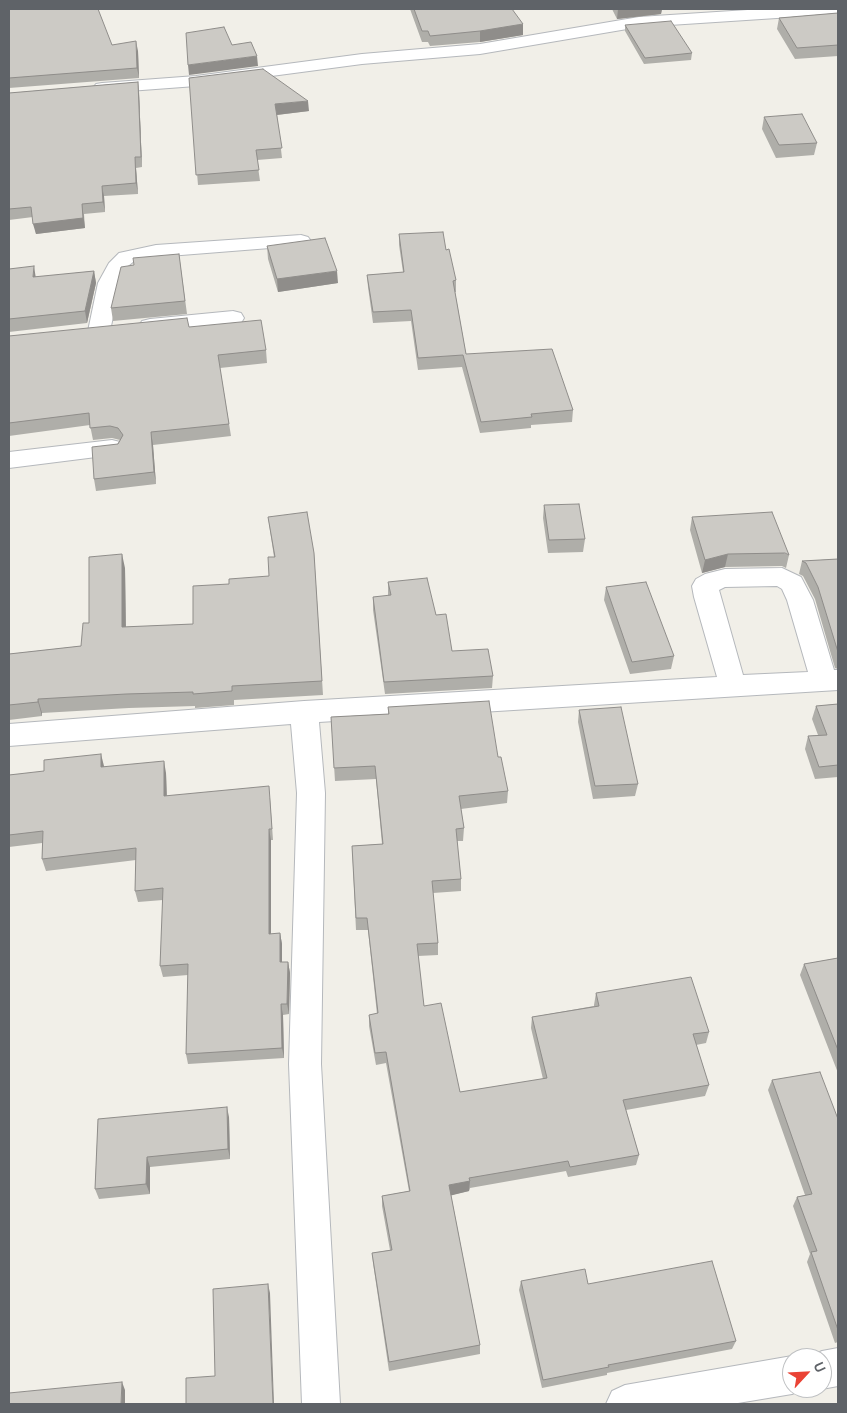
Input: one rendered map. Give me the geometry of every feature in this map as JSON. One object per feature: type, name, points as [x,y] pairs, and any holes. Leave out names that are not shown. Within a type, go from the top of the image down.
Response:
[{"type":"street","points":[[88,89],[196,81],[362,59],[480,49],[640,22],[838,9]]},
{"type":"street","points":[[115,329],[109,283],[119,263],[126,257],[156,251],[301,241]]},
{"type":"street","points":[[76,333],[233,318]]},
{"type":"street","points":[[9,460],[112,448]]},
{"type":"street","points":[[9,735],[304,712],[733,687],[831,681],[792,583],[782,577],[725,578],[714,580],[706,586],[707,597],[733,687]]},
{"type":"street","points":[[304,712],[311,793],[305,1064],[321,1404]]},
{"type":"street","points":[[625,1404],[782,1377]]},
{"type":"building","points":[[9,9],[98,9],[112,45],[136,41],[137,68],[9,78]]},
{"type":"building","points":[[414,9],[512,9],[523,24],[430,36],[428,31],[422,31]]},
{"type":"building","points":[[838,13],[838,45],[797,48],[779,18]]},
{"type":"building","points":[[671,21],[692,53],[645,58],[625,25]]},
{"type":"building","points":[[224,27],[232,45],[251,42],[257,56],[188,65],[186,33]]},
{"type":"building","points":[[263,69],[308,101],[275,104],[282,148],[256,150],[259,170],[196,175],[189,78]]},
{"type":"building","points":[[138,82],[141,157],[135,157],[136,183],[102,186],[103,202],[82,204],[83,218],[33,224],[31,207],[9,209],[9,93]]},
{"type":"building","points":[[802,114],[817,143],[779,145],[764,117]]},
{"type":"building","points":[[443,232],[446,250],[449,249],[456,280],[453,281],[466,354],[552,349],[573,410],[531,414],[532,417],[481,422],[463,355],[418,358],[411,310],[373,312],[367,275],[404,272],[399,234]]},
{"type":"building","points":[[325,238],[337,271],[277,279],[267,246]]},
{"type":"building","points":[[179,254],[185,301],[111,308],[121,267],[134,265],[133,258]]},
{"type":"building","points":[[34,266],[33,277],[94,271],[85,311],[9,319],[9,269]]},
{"type":"building","points":[[187,318],[189,327],[261,320],[266,350],[218,355],[229,424],[151,432],[154,472],[94,479],[92,447],[118,444],[123,435],[118,428],[110,426],[90,428],[89,413],[9,423],[9,336]]},
{"type":"building","points":[[579,504],[585,539],[549,540],[544,505]]},
{"type":"building","points":[[307,512],[314,553],[322,681],[232,686],[232,691],[193,694],[193,692],[126,694],[38,699],[38,702],[9,705],[9,654],[81,646],[83,623],[89,623],[89,557],[122,554],[122,627],[193,624],[193,586],[229,584],[229,579],[269,576],[268,557],[275,557],[268,517]]},
{"type":"building","points":[[772,512],[789,555],[785,553],[728,554],[705,560],[692,517]]},
{"type":"building","points":[[838,559],[838,652],[818,587],[806,563],[802,561]]},
{"type":"building","points":[[427,578],[436,615],[446,614],[452,651],[488,649],[493,676],[384,682],[373,597],[391,595],[388,582]]},
{"type":"building","points":[[646,582],[674,656],[632,662],[606,587]]},
{"type":"building","points":[[489,701],[498,757],[501,757],[508,791],[459,796],[464,828],[456,829],[461,879],[432,881],[438,943],[417,944],[424,1006],[441,1003],[460,1092],[547,1078],[532,1017],[599,1006],[596,993],[691,977],[709,1032],[693,1034],[709,1085],[623,1100],[639,1155],[570,1167],[568,1161],[469,1178],[470,1181],[449,1185],[480,1345],[389,1362],[372,1253],[392,1250],[382,1196],[410,1191],[386,1052],[375,1053],[369,1015],[378,1013],[367,918],[356,918],[352,846],[383,844],[375,766],[334,768],[331,717],[389,714],[388,707]]},
{"type":"building","points":[[838,704],[838,765],[819,767],[808,736],[827,735],[816,706]]},
{"type":"building","points":[[621,707],[638,784],[595,786],[579,710]]},
{"type":"building","points":[[101,754],[101,767],[164,761],[164,796],[269,786],[272,829],[269,829],[269,934],[280,933],[280,962],[288,962],[287,1004],[281,1004],[282,1048],[186,1054],[188,964],[160,966],[163,888],[135,891],[136,848],[42,859],[43,831],[9,835],[9,775],[44,771],[44,760]]},
{"type":"building","points":[[838,958],[838,1050],[804,964]]},
{"type":"building","points":[[820,1072],[838,1119],[838,1330],[811,1252],[817,1251],[797,1197],[812,1194],[772,1080]]},
{"type":"building","points":[[227,1107],[228,1149],[147,1157],[146,1184],[95,1189],[98,1119]]},
{"type":"building","points":[[712,1261],[736,1341],[608,1365],[609,1367],[543,1380],[521,1281],[585,1269],[588,1284]]},
{"type":"building","points":[[268,1284],[273,1404],[186,1404],[186,1378],[215,1376],[213,1289]]},
{"type":"building","points":[[122,1382],[121,1404],[9,1404],[9,1393]]}]
